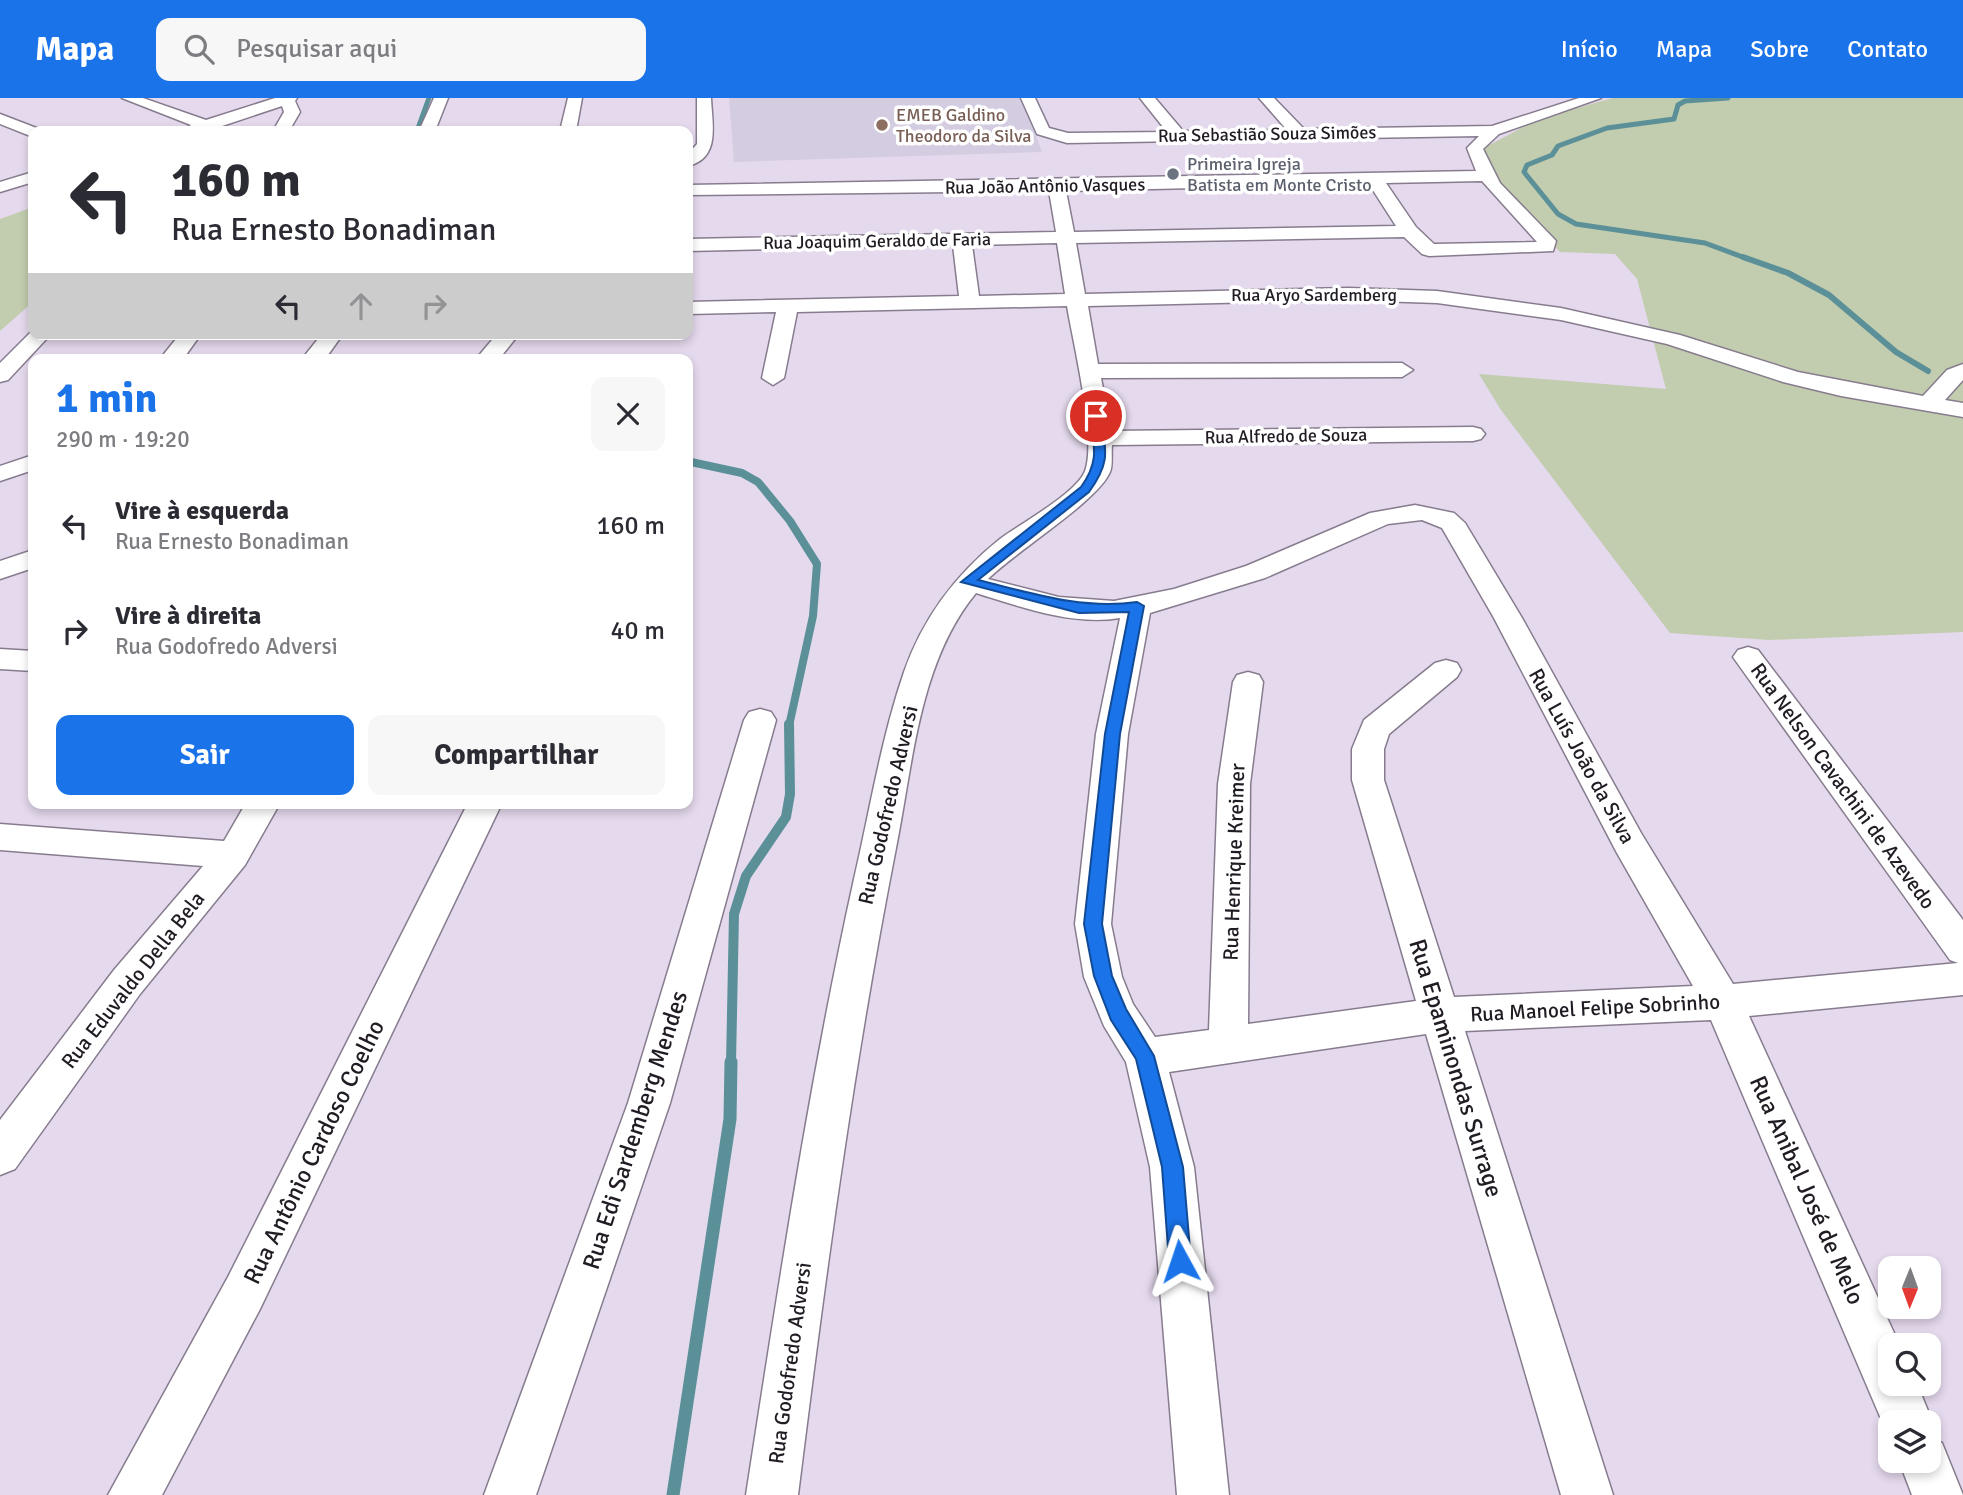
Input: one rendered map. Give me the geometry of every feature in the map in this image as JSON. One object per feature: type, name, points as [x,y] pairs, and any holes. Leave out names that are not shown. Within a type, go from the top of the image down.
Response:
[{"type":"street","points":[[129,98],[207,126],[289,99],[292,112],[284,126]]},
{"type":"street","points":[[429,126],[441,98]]},
{"type":"street","points":[[569,126],[575,98]]},
{"type":"street","points":[[693,157],[705,144],[704,98]]},
{"type":"street","name":"Rua Sebastião Souza Simões","points":[[1028,98],[1043,131],[1067,138],[1493,131],[1591,100]]},
{"type":"street","points":[[1147,98],[1178,135]]},
{"type":"street","points":[[1267,99],[1288,98]]},
{"type":"street","points":[[1267,99],[1299,133]]},
{"type":"street","points":[[0,119],[28,130]]},
{"type":"street","points":[[1374,179],[1423,247],[1443,251],[1546,247],[1546,241],[1487,176],[1477,161],[1475,148],[1493,131]]},
{"type":"street","name":"Rua João Antônio Vasques","points":[[693,190],[1057,186],[1487,176]]},
{"type":"street","points":[[0,187],[28,179]]},
{"type":"street","name":"Rua Godofredo Adversi","points":[[772,1495],[820,1153],[858,943],[912,696],[925,656],[944,617],[968,582],[1085,490],[1098,471],[1100,438],[1079,299],[1057,186]]},
{"type":"street","name":"Rua Joaquim Geraldo de Faria","points":[[693,245],[1409,231]]},
{"type":"street","points":[[962,239],[970,301]]},
{"type":"street","name":"Rua Aryo Sardemberg","points":[[693,308],[1401,294],[1478,302],[1617,326],[1673,339],[1791,377],[1963,410]]},
{"type":"street","points":[[773,378],[788,306]]},
{"type":"street","points":[[0,375],[35,340]]},
{"type":"street","points":[[175,354],[186,340]]},
{"type":"street","points":[[317,354],[328,340]]},
{"type":"street","points":[[491,354],[504,340]]},
{"type":"street","points":[[1088,371],[1402,370]]},
{"type":"street","points":[[1928,405],[1955,375],[1963,371]]},
{"type":"street","name":"Rua Alfredo de Souza","points":[[1100,438],[1473,434]]},
{"type":"street","points":[[0,474],[28,464]]},
{"type":"street","name":"Rua Luís João da Silva","points":[[1137,606],[1298,556],[1388,516],[1416,512],[1439,514],[1452,523],[1508,618],[1629,843],[1723,1002]]},
{"type":"street","points":[[0,571],[28,560]]},
{"type":"street","points":[[968,582],[1079,609],[1111,610],[1137,606],[1112,734],[1093,924],[1103,976],[1118,1014],[1145,1056],[1172,1167],[1203,1495]]},
{"type":"street","name":"Rua Nelson Cavachini de Azevedo","points":[[1748,657],[1963,950]]},
{"type":"street","points":[[0,659],[28,661]]},
{"type":"street","name":"Rua Epaminondas Surrage","points":[[1446,670],[1375,728],[1367,749],[1368,780],[1587,1495]]},
{"type":"street","name":"Rua Henrique Kreimer","points":[[1228,1043],[1234,784],[1248,682]]},
{"type":"street","name":"Rua Edi Sardemberg Mendes","points":[[510,1495],[649,1103],[760,720]]},
{"type":"street","name":"Rua Eduvaldo Della Bela","points":[[0,1154],[127,982],[233,855],[259,809]]},
{"type":"street","name":"Rua Antônio Cardoso Coelho","points":[[134,1495],[244,1293],[482,809]]},
{"type":"street","points":[[0,837],[233,855]]},
{"type":"street","name":"Rua Manoel Felipe Sobrinho","points":[[1145,1056],[1440,1015],[1723,1002],[1963,979]]},
{"type":"street","name":"Rua Anibal José de Melo","points":[[1723,1002],[1878,1352]]},
{"type":"street","points":[[1929,1473],[1938,1495]]},
{"type":"shaded area","name":"EMEB Galdino Theodoro da Silva","points":[[729,98],[1022,98],[1042,152],[734,162]]},
{"type":"green space","points":[[1613,98],[1963,98],[1963,632],[1769,640],[1670,633],[1501,410],[1479,374],[1666,389],[1637,279],[1615,254],[1560,252],[1495,183],[1482,149],[1540,118]]},
{"type":"green space","points":[[28,209],[28,306],[0,331],[0,219]]},
{"type":"waterway","points":[[419,126],[429,98]]},
{"type":"waterway","points":[[1728,98],[1685,101],[1678,105],[1674,119],[1607,128],[1558,146],[1552,155],[1527,165],[1524,172],[1558,214],[1576,224],[1705,243],[1748,259]]},
{"type":"waterway","points":[[1743,257],[1788,273],[1829,295],[1896,352],[1928,371]]},
{"type":"waterway","points":[[693,462],[742,473],[758,482],[790,521],[817,564],[813,616],[789,726]]},
{"type":"waterway","points":[[731,1063],[734,914],[746,876],[786,817],[790,794],[789,726]]},
{"type":"waterway","points":[[673,1495],[730,1119],[731,1062]]},
{"type":"place","name":"EMEB Galdino Theodoro da Silva","points":[[882,125]]},
{"type":"place","name":"Primeira Igreja Batista em Monte Cristo","points":[[1173,174]]},
{"type":"route","points":[[1096,416],[1101,457],[1098,471],[1085,490],[968,582],[1079,609],[1111,610],[1137,606],[1112,734],[1093,924],[1103,976],[1118,1014],[1145,1056],[1172,1167],[1180,1261]]}]
